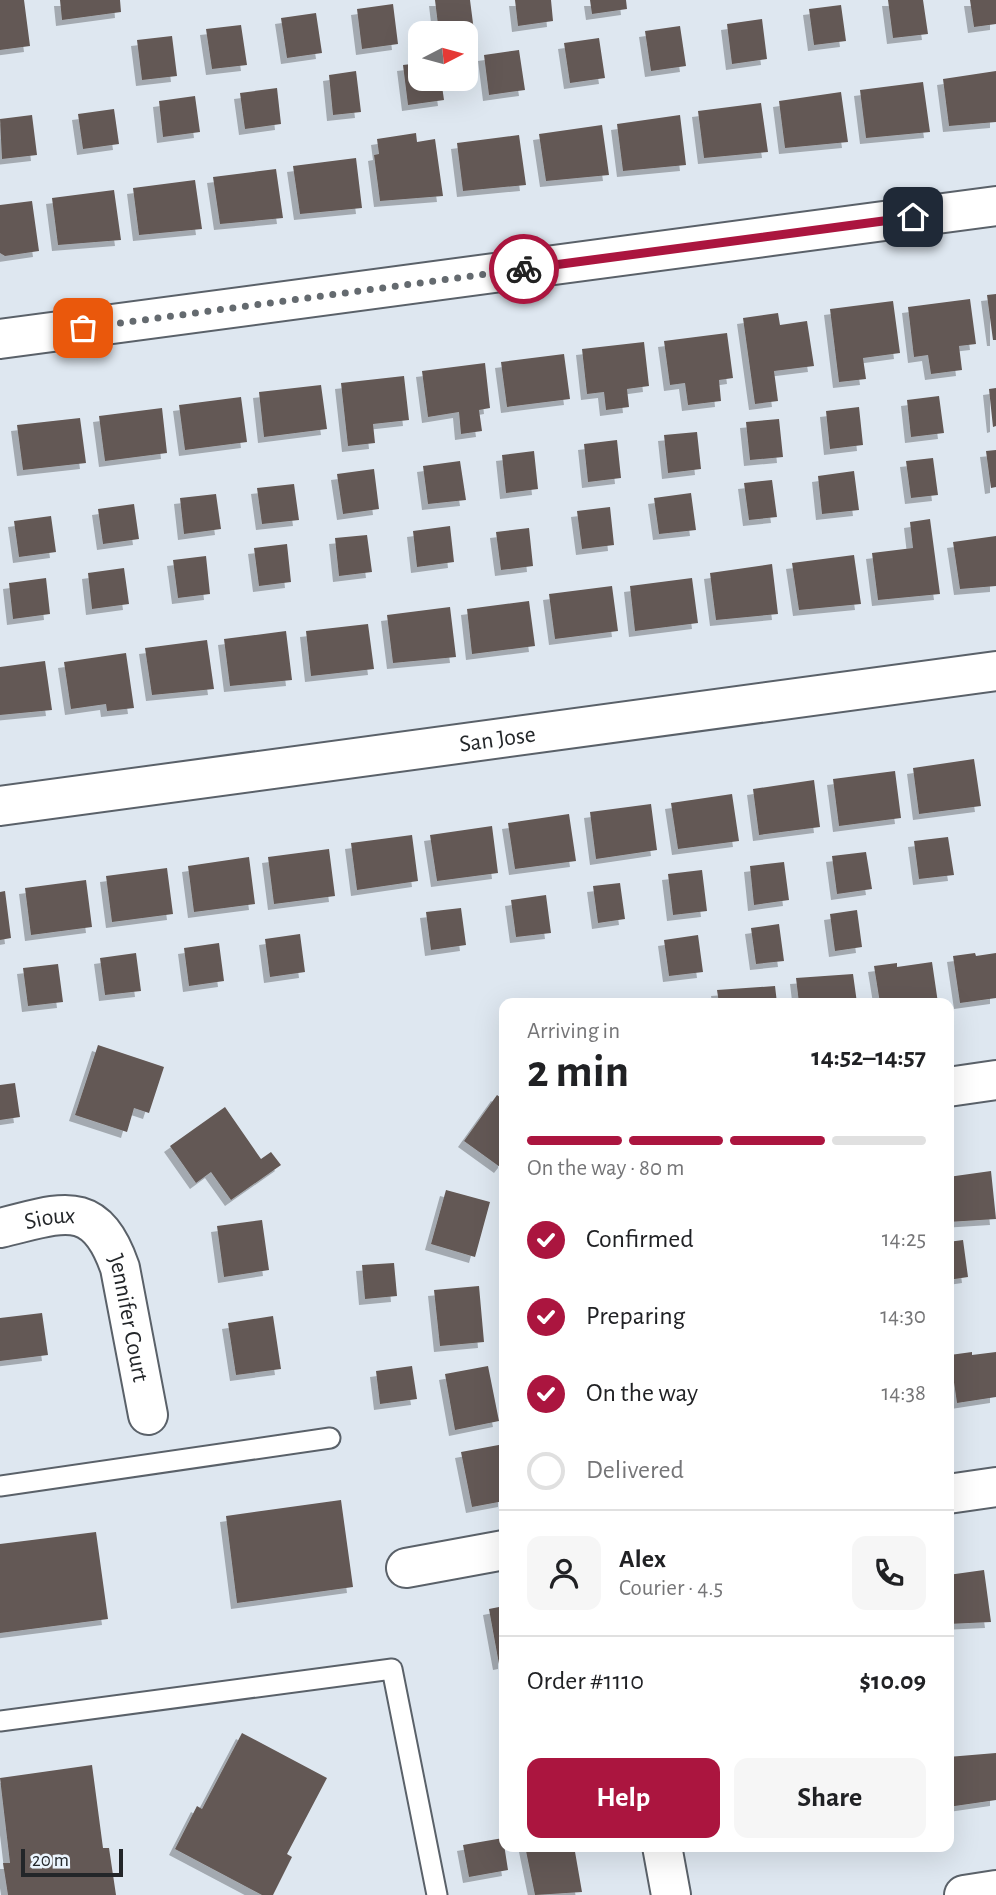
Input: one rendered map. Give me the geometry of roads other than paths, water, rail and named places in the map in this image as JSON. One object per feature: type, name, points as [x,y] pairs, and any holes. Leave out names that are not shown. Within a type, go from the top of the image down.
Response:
[{"type":"street","points":[[0,339],[996,206]]},
{"type":"street","name":"San Jose","points":[[0,806],[996,671]]},
{"type":"street","points":[[954,1086],[996,1080]]},
{"type":"street","name":"Sioux","points":[[0,1228],[59,1214],[78,1216],[97,1224]]},
{"type":"street","name":"Jennifer Court","points":[[97,1224],[112,1244],[120,1268],[148,1415]]},
{"type":"street","points":[[954,1493],[996,1487]]},
{"type":"street","points":[[406,1568],[499,1551]]},
{"type":"street","points":[[663,1852],[671,1895]]},
{"type":"street","points":[[964,1895],[996,1890]]},
{"type":"lane","points":[[0,1486],[330,1438]]},
{"type":"lane","points":[[0,1721],[392,1669],[437,1895]]}]
